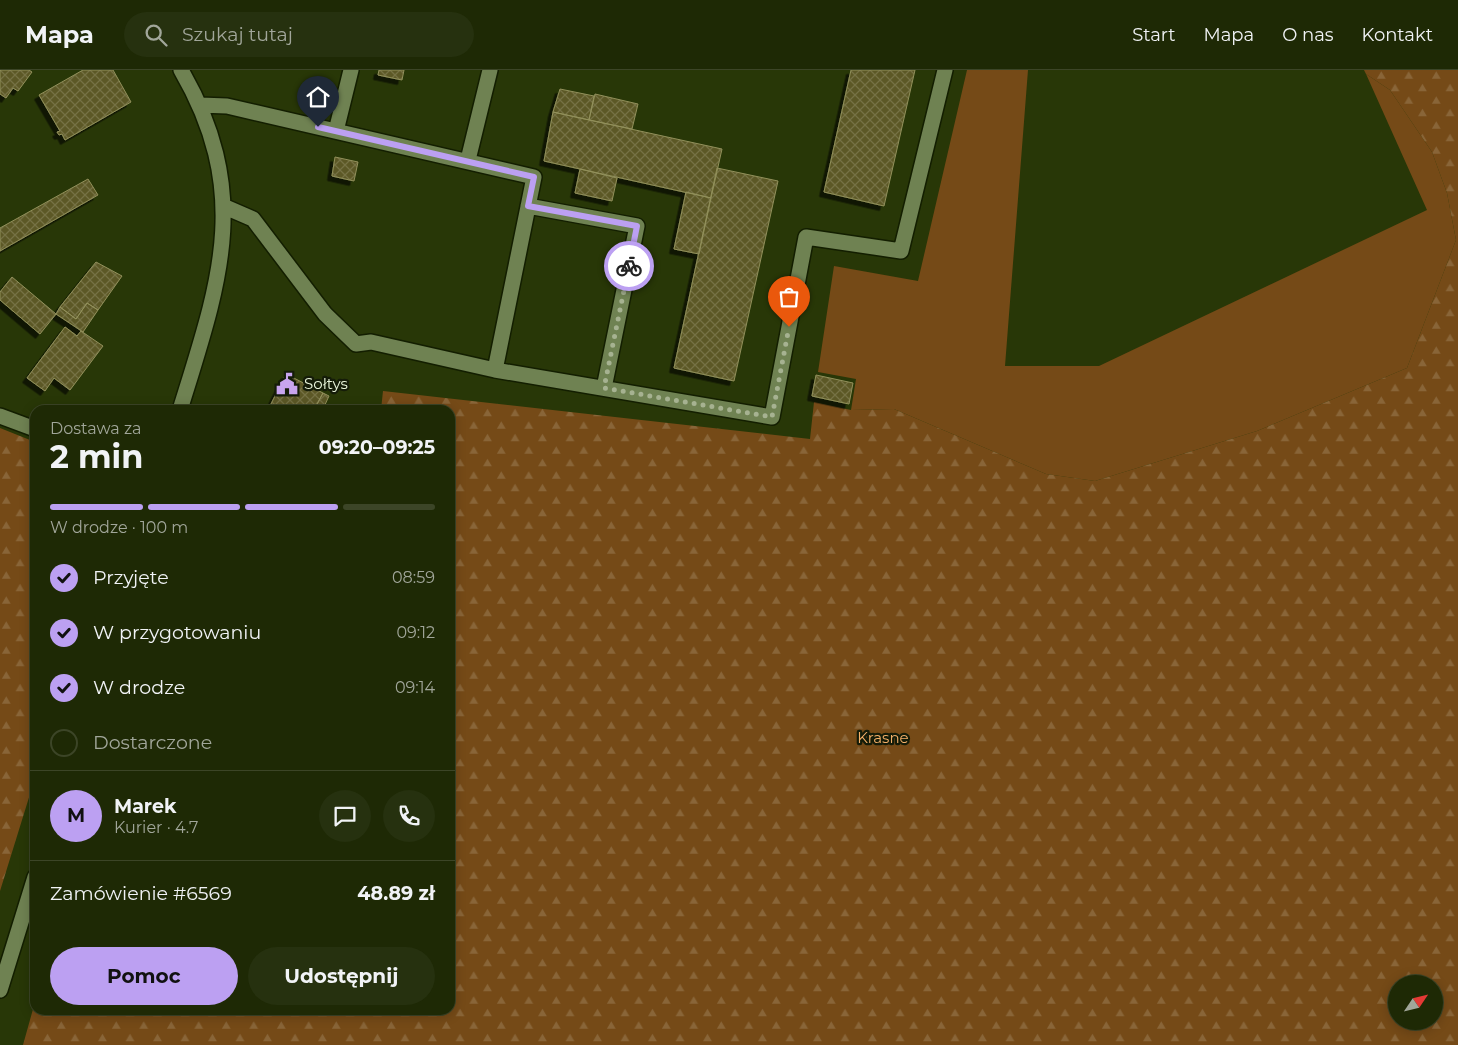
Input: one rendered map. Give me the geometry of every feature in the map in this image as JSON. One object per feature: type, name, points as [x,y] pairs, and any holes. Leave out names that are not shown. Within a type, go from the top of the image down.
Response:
[{"type":"street","points":[[181,70],[200,105],[218,159],[223,206],[223,235],[216,286],[181,405]]},
{"type":"street","points":[[336,131],[351,70]]},
{"type":"street","points":[[468,160],[490,70]]},
{"type":"street","points":[[223,206],[253,219],[325,314],[356,344],[371,342],[495,370],[772,417],[806,237],[901,251],[945,70]]},
{"type":"street","points":[[200,105],[226,106],[468,160],[534,177],[495,370]]},
{"type":"street","points":[[528,206],[637,226],[604,388]]},
{"type":"street","points":[[0,416],[30,427]]},
{"type":"street","points":[[0,990],[6,952],[30,890]]},
{"type":"green space","points":[[967,70],[1028,70],[1005,366],[1099,366],[1427,210],[1366,74],[1390,90],[1432,152],[1447,193],[1456,240],[1407,368],[1257,431],[1095,481],[1046,474],[894,409],[851,410],[856,379],[818,372],[834,266],[918,281]]},
{"type":"green space","name":"Krasne","points":[[1364,70],[1458,70],[1458,1045],[23,1045],[31,1015],[455,1015],[455,405],[382,405],[383,391],[810,439],[814,402],[851,410],[894,409],[1046,474],[1095,481],[1257,431],[1407,368],[1456,240],[1447,193],[1432,152],[1390,90],[1366,74]]},
{"type":"green space","points":[[0,428],[30,440],[30,794],[0,891]]},
{"type":"building","points":[[0,70],[29,70],[32,72],[18,91],[13,88],[6,98],[0,94]]},
{"type":"building","points":[[83,70],[113,70],[131,102],[65,140],[62,134],[59,135],[57,132],[60,131],[39,95]]},
{"type":"building","points":[[379,70],[404,70],[402,80],[378,75]]},
{"type":"building","points":[[851,70],[915,70],[884,206],[824,192]]},
{"type":"building","points":[[560,89],[594,96],[589,120],[553,112]]},
{"type":"building","points":[[595,94],[638,104],[632,129],[589,120]]},
{"type":"building","points":[[553,112],[722,149],[711,198],[544,161]]},
{"type":"building","points":[[335,157],[358,162],[354,181],[332,176]]},
{"type":"building","points":[[717,168],[778,181],[734,381],[674,368]]},
{"type":"building","points":[[580,169],[617,178],[612,201],[575,193]]},
{"type":"building","points":[[88,179],[98,195],[0,251],[0,228]]},
{"type":"building","points":[[686,192],[711,198],[699,254],[674,249]]},
{"type":"building","points":[[96,262],[122,276],[98,310],[87,303],[76,319],[60,307]]},
{"type":"building","points":[[12,277],[56,314],[40,334],[0,300],[0,292]]},
{"type":"building","points":[[87,303],[98,310],[83,332],[56,314],[60,307],[76,319]]},
{"type":"building","points":[[65,327],[77,336],[81,331],[103,346],[70,390],[54,378],[45,391],[27,378]]},
{"type":"building","points":[[286,374],[323,393],[317,405],[270,405]]},
{"type":"building","points":[[816,375],[853,383],[849,404],[812,396]]},
{"type":"building","points":[[323,393],[329,396],[325,405],[317,405]]},
{"type":"way so far","points":[[629,266],[604,388],[772,417],[789,327]]},
{"type":"place","name":"Sołtys","points":[[287,384]]},
{"type":"route","points":[[318,127],[468,160],[534,177],[528,206],[637,226],[629,266]]}]
